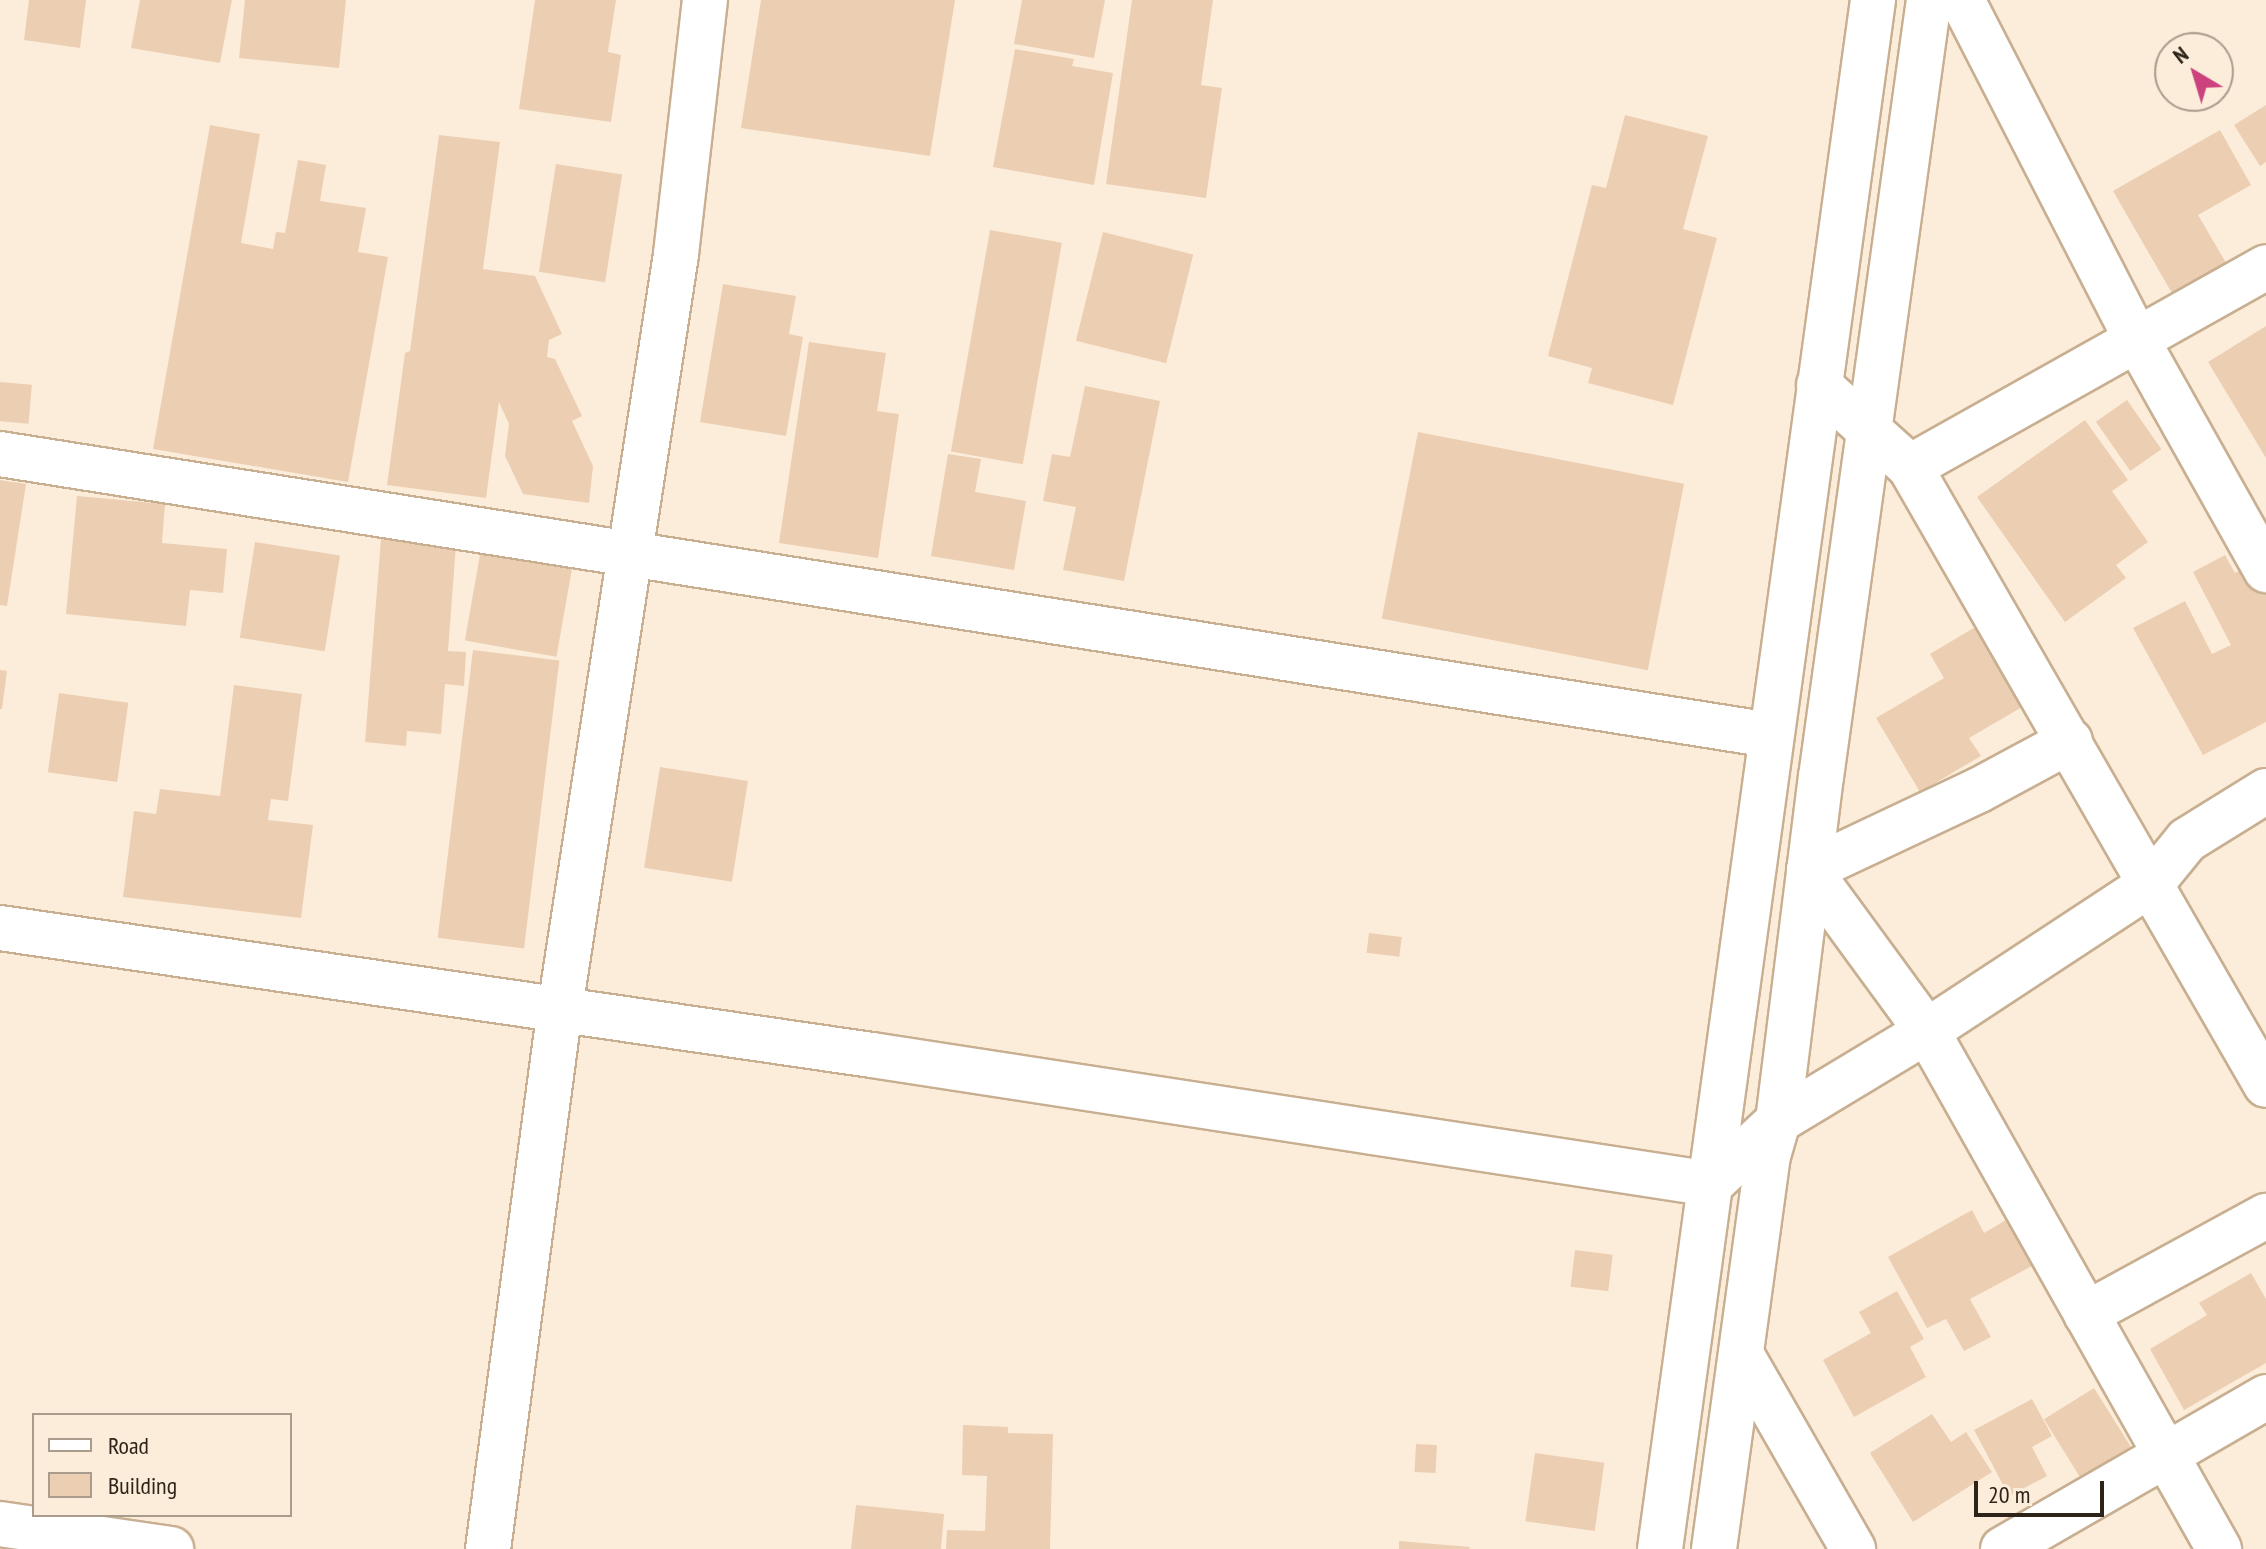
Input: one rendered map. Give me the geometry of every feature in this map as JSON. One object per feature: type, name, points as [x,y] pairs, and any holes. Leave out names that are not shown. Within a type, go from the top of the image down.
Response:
[{"type":"street","points":[[488,1549],[560,1008],[676,254],[705,0]]},
{"type":"street","points":[[1660,1549],[1873,0]]},
{"type":"street","points":[[1714,1549],[1768,1156],[1778,1121],[1809,870],[1929,0]]},
{"type":"street","points":[[1962,0],[2137,340],[2266,570]]},
{"type":"street","points":[[1910,467],[2266,267]]},
{"type":"street","points":[[1819,385],[1910,467],[2266,1085]]},
{"type":"street","points":[[0,454],[630,551],[1771,735]]},
{"type":"street","points":[[1809,870],[1979,790],[2070,741]]},
{"type":"street","points":[[1711,1184],[1778,1121],[1927,1031],[2152,883],[2187,840],[2266,791]]},
{"type":"street","points":[[1809,870],[1927,1031],[2219,1549]]},
{"type":"street","points":[[0,928],[560,1008],[1711,1184]]},
{"type":"street","points":[[2086,1314],[2266,1216]]},
{"type":"street","points":[[1741,1354],[1853,1549]]},
{"type":"street","points":[[2003,1549],[2164,1453],[2266,1397]]},
{"type":"street","points":[[0,1524],[171,1549]]},
{"type":"building","points":[[29,0],[86,0],[80,48],[24,40]]},
{"type":"building","points":[[140,0],[232,0],[220,63],[131,48]]},
{"type":"building","points":[[245,0],[346,0],[339,68],[239,58]]},
{"type":"building","points":[[535,0],[616,0],[608,52],[621,55],[611,122],[519,109]]},
{"type":"building","points":[[761,0],[955,0],[930,156],[741,128]]},
{"type":"building","points":[[1022,0],[1105,0],[1094,58],[1014,44]]},
{"type":"building","points":[[1132,0],[1213,0],[1201,85],[1222,88],[1206,198],[1106,184]]},
{"type":"building","points":[[1015,49],[1074,59],[1072,66],[1113,73],[1094,185],[993,167]]},
{"type":"building","points":[[2266,105],[2266,162],[2260,166],[2234,125]]},
{"type":"building","points":[[1625,115],[1708,136],[1683,229],[1717,238],[1673,405],[1588,383],[1592,368],[1548,356],[1592,185],[1606,188]]},
{"type":"building","points":[[210,125],[260,134],[241,243],[273,249],[276,232],[285,233],[298,160],[326,165],[320,201],[366,208],[358,252],[388,257],[348,482],[153,449]]},
{"type":"building","points":[[2220,130],[2251,185],[2198,215],[2242,290],[2188,321],[2113,191]]},
{"type":"building","points":[[439,135],[500,142],[483,269],[535,276],[562,334],[549,340],[547,357],[555,359],[582,416],[572,421],[593,466],[589,503],[523,494],[505,456],[509,424],[499,402],[486,498],[387,485],[405,353],[410,351]]},
{"type":"building","points":[[556,164],[622,174],[605,282],[539,272]]},
{"type":"building","points":[[990,230],[1062,243],[1023,464],[951,452]]},
{"type":"building","points":[[1103,232],[1193,254],[1166,363],[1076,341]]},
{"type":"building","points":[[723,284],[796,296],[789,334],[803,337],[786,436],[700,422]]},
{"type":"building","points":[[2266,326],[2266,458],[2208,362]]},
{"type":"building","points":[[809,342],[886,353],[877,411],[899,414],[878,558],[779,543]]},
{"type":"building","points":[[0,382],[32,385],[28,424],[0,421]]},
{"type":"building","points":[[1085,386],[1160,401],[1124,581],[1063,570],[1076,507],[1043,501],[1052,454],[1070,457]]},
{"type":"building","points":[[2127,400],[2161,449],[2130,471],[2096,422]]},
{"type":"building","points":[[2085,420],[2128,480],[2112,491],[2148,542],[2116,565],[2126,578],[2065,622],[1977,497]]},
{"type":"building","points":[[1418,432],[1684,484],[1648,670],[1382,619]]},
{"type":"building","points":[[948,454],[981,459],[975,492],[1026,501],[1014,570],[931,556]]},
{"type":"building","points":[[0,480],[26,484],[7,606],[0,605]]},
{"type":"building","points":[[77,496],[165,504],[162,543],[227,549],[223,593],[190,590],[186,626],[66,614]]},
{"type":"building","points":[[381,539],[456,545],[448,651],[466,652],[464,686],[445,684],[441,734],[407,731],[406,746],[365,742]]},
{"type":"building","points":[[255,542],[340,555],[325,651],[240,638]]},
{"type":"building","points":[[481,549],[573,565],[556,657],[465,641]]},
{"type":"building","points":[[2225,555],[2235,573],[2257,561],[2266,578],[2266,722],[2203,755],[2133,628],[2185,601],[2212,654],[2231,645],[2193,572]]},
{"type":"building","points":[[1982,623],[2029,703],[1969,738],[1981,756],[1920,792],[1876,718],[1944,678],[1930,654]]},
{"type":"building","points":[[473,650],[559,661],[524,948],[438,938]]},
{"type":"building","points":[[0,670],[7,671],[2,709],[0,709]]},
{"type":"building","points":[[234,685],[302,694],[288,801],[271,799],[268,820],[313,825],[301,918],[123,897],[134,811],[156,814],[160,789],[220,796]]},
{"type":"building","points":[[59,693],[128,703],[117,782],[48,772]]},
{"type":"building","points":[[660,767],[748,781],[732,882],[644,868]]},
{"type":"building","points":[[1369,933],[1402,937],[1399,957],[1367,953]]},
{"type":"building","points":[[1972,1210],[1984,1233],[2006,1220],[2032,1266],[1970,1299],[1991,1337],[1964,1351],[1946,1319],[1927,1328],[1888,1257]]},
{"type":"building","points":[[1575,1250],[1613,1255],[1608,1291],[1570,1287]]},
{"type":"building","points":[[2251,1273],[2266,1299],[2266,1363],[2184,1410],[2150,1349],[2207,1315],[2199,1303]]},
{"type":"building","points":[[1897,1291],[1924,1339],[1910,1347],[1926,1377],[1854,1417],[1823,1360],[1871,1333],[1859,1312]]},
{"type":"building","points":[[2094,1388],[2131,1447],[2081,1479],[2044,1419]]},
{"type":"building","points":[[2032,1399],[2052,1436],[2032,1447],[2047,1476],[2009,1496],[1974,1430]]},
{"type":"building","points":[[1932,1414],[1951,1442],[1966,1432],[1992,1472],[1913,1522],[1870,1453]]},
{"type":"building","points":[[963,1425],[1008,1427],[1008,1433],[1053,1434],[1050,1549],[946,1549],[947,1530],[985,1531],[987,1476],[962,1475]]},
{"type":"building","points":[[1416,1444],[1437,1445],[1436,1473],[1415,1472]]},
{"type":"building","points":[[1535,1453],[1604,1463],[1595,1531],[1525,1521]]},
{"type":"building","points":[[856,1505],[944,1514],[941,1549],[851,1549]]},
{"type":"building","points":[[1399,1541],[1470,1547],[1399,1549]]}]
